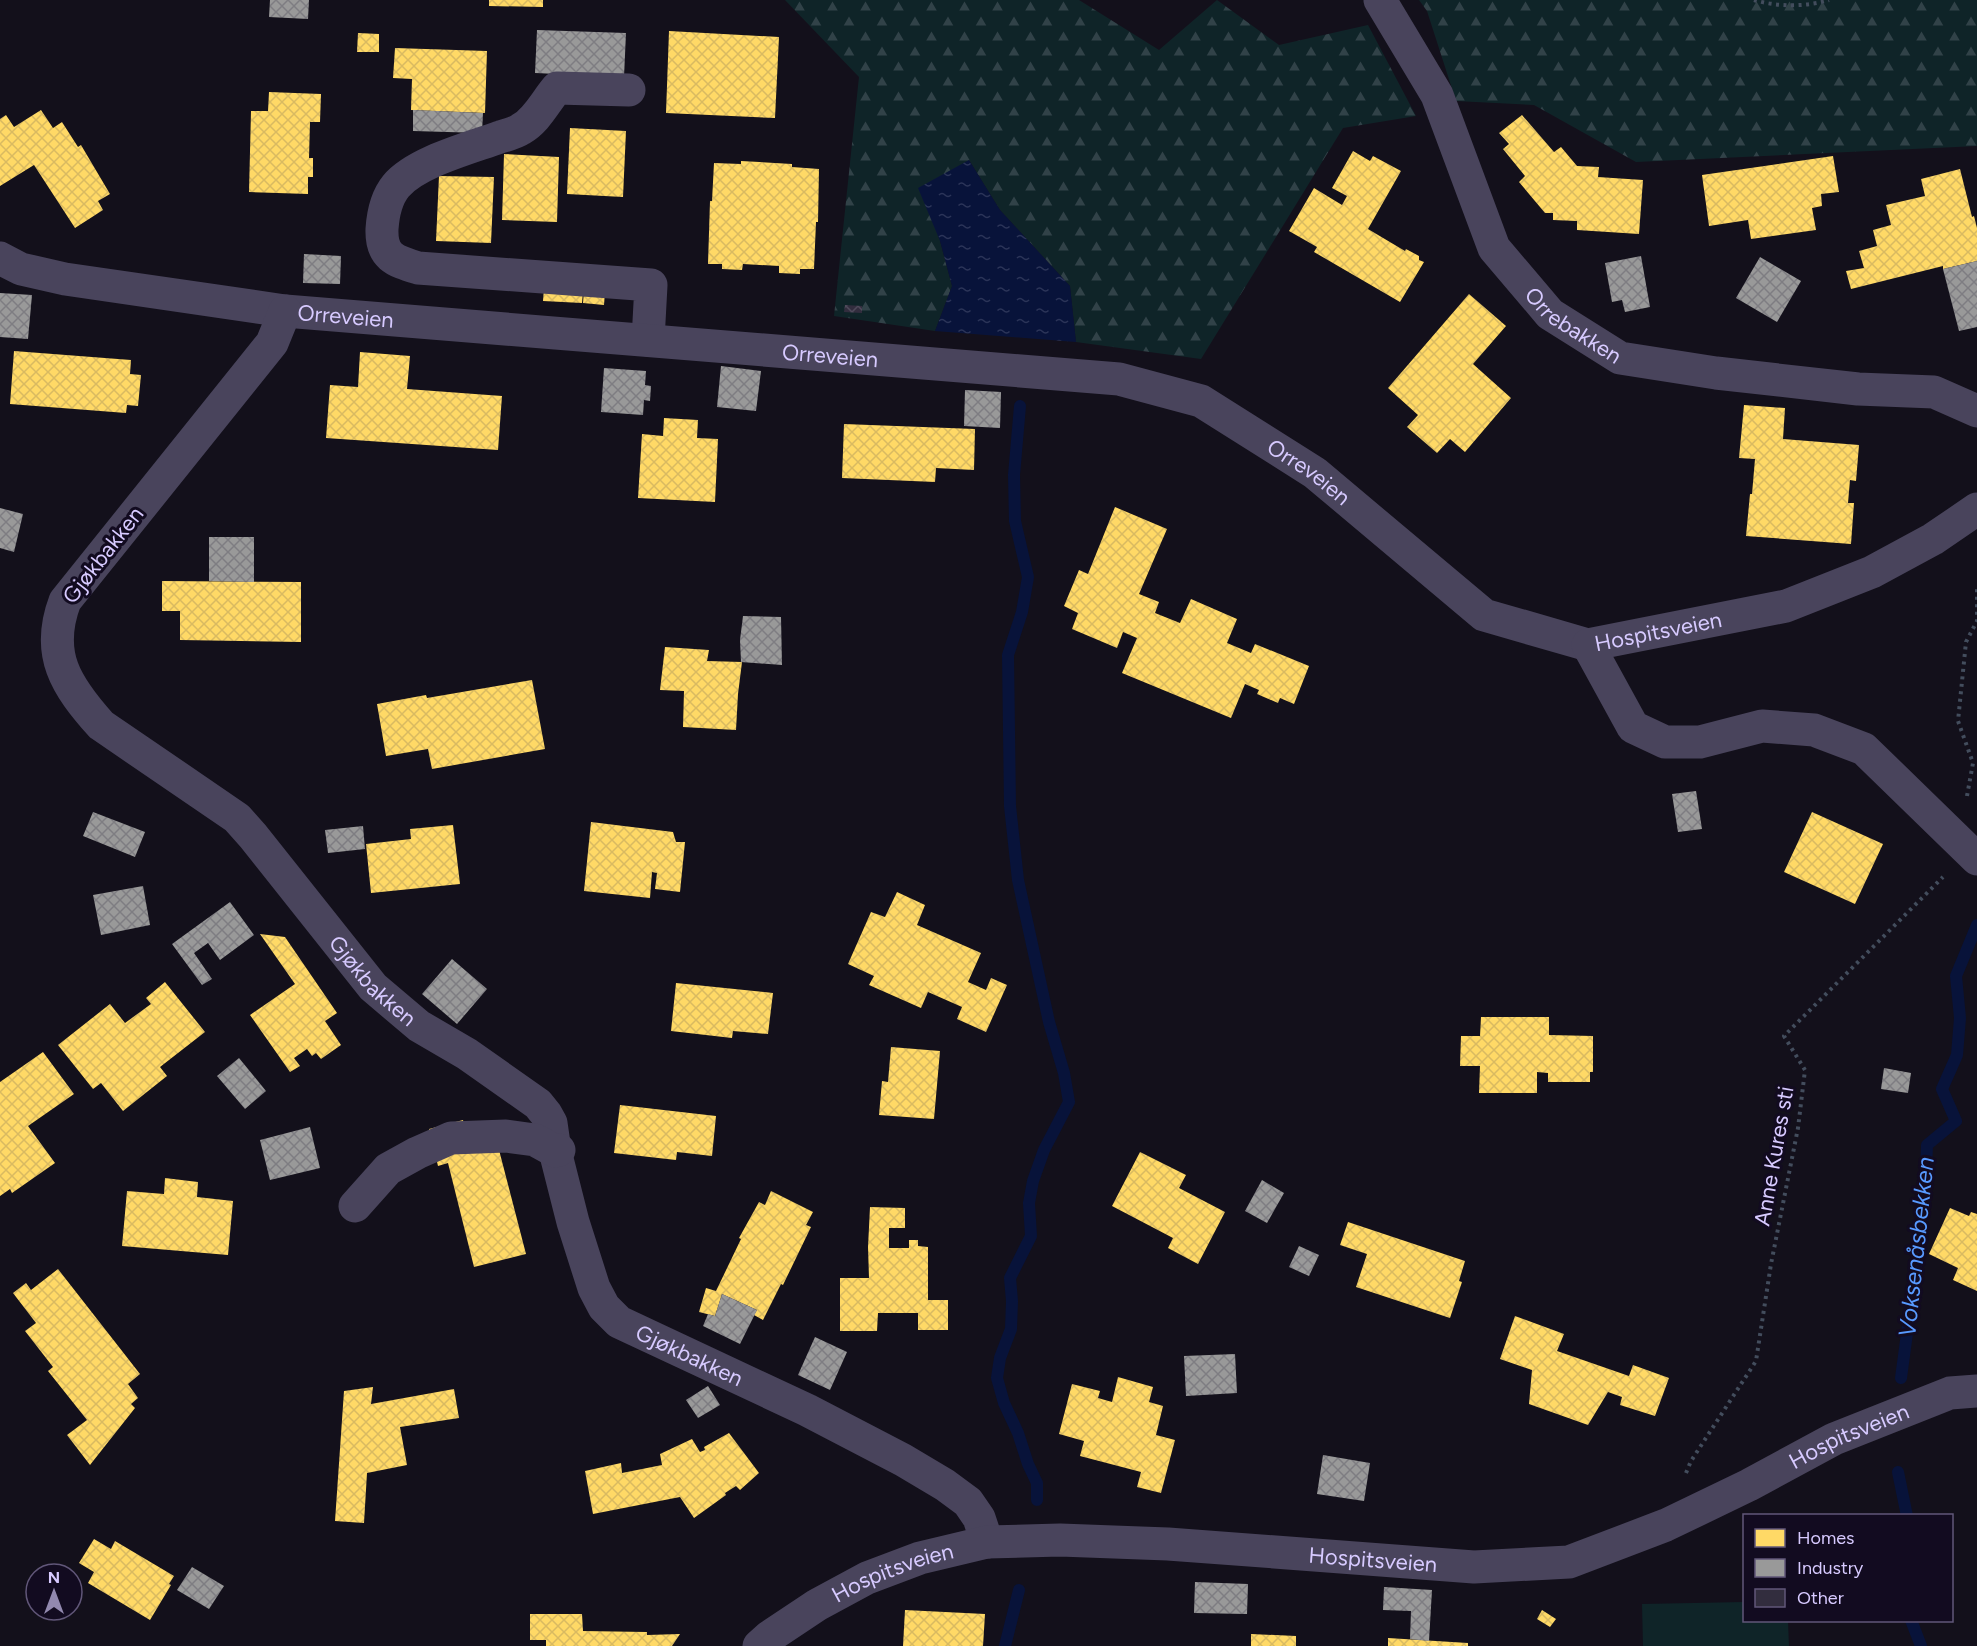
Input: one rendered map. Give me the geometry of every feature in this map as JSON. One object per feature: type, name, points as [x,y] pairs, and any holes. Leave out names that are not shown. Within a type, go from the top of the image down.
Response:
[{"type":"street","name":"Orrebakken","points":[[1380,0],[1437,95],[1494,248],[1550,314],[1620,358],[1716,374],[1834,387],[1934,392],[1977,411]]},
{"type":"street","points":[[629,90],[557,88],[535,118],[521,130],[410,173],[396,186],[388,200],[382,229],[385,248],[394,260],[418,268],[651,285],[648,340]]},
{"type":"street","name":"Orreveien","points":[[0,258],[21,269],[65,279],[285,311],[1119,379],[1201,401],[1315,473],[1484,615],[1588,645]]},
{"type":"street","name":"Gjøkbakken","points":[[285,311],[272,343],[65,601],[57,620],[56,637],[59,659],[68,681],[85,707],[101,724],[237,818],[254,836],[373,987],[419,1026],[466,1054],[538,1104],[551,1123],[573,1222],[594,1288],[604,1307],[619,1322],[807,1410],[903,1460],[945,1485],[968,1502],[979,1518],[987,1542]]},
{"type":"street","name":"Hospitsveien","points":[[1967,850],[1863,749],[1814,730],[1762,726],[1700,742],[1665,742],[1633,726],[1588,645],[1786,606],[1872,572],[1933,539],[1977,509]]},
{"type":"street","points":[[355,1206],[388,1169],[451,1138],[506,1136],[535,1140],[557,1150]]},
{"type":"street","name":"Hospitsveien","points":[[759,1646],[817,1605],[867,1578],[920,1557],[987,1542],[1060,1540],[1168,1544],[1474,1567],[1569,1562],[1666,1525],[1749,1485],[1834,1438],[1950,1393],[1977,1391]]},
{"type":"path","points":[[1754,0],[1768,5],[1816,4],[1829,0]]},
{"type":"path","points":[[1967,850],[1973,763],[1958,721],[1966,642],[1977,621],[1977,586]]},
{"type":"path","name":"Anne Kures sti","points":[[1666,1525],[1691,1461],[1756,1361],[1771,1264],[1798,1128],[1805,1070],[1784,1036],[1942,879],[1967,850]]},
{"type":"green space","points":[[785,0],[1079,0],[1159,50],[1217,0],[1279,45],[1368,25],[1416,116],[1343,128],[1201,359],[1076,342],[1070,286],[1000,210],[969,160],[940,241],[952,286],[935,331],[834,316],[859,77]]},
{"type":"green space","points":[[1419,0],[1977,0],[1977,146],[1636,162],[1534,105],[1456,101],[1427,11]]},
{"type":"green space","points":[[1743,1602],[1743,1622],[1788,1622],[1789,1646],[1643,1646],[1642,1604]]},
{"type":"water","points":[[969,160],[1000,210],[1070,286],[1076,342],[935,331],[952,286],[940,241],[918,188]]},
{"type":"building: Homes","points":[[489,0],[543,0],[543,7],[489,6]]},
{"type":"building: Homes","points":[[669,31],[779,37],[775,118],[666,113]]},
{"type":"building: Homes","points":[[358,33],[379,34],[379,52],[357,52]]},
{"type":"building: Homes","points":[[395,48],[487,51],[485,113],[411,110],[412,79],[393,78]]},
{"type":"building: Homes","points":[[269,92],[321,94],[320,122],[310,122],[309,158],[313,158],[313,177],[308,177],[308,194],[249,192],[251,111],[268,111]]},
{"type":"building: Homes","points":[[41,110],[53,128],[62,122],[78,147],[81,145],[110,194],[98,201],[103,210],[75,228],[34,165],[0,186],[0,119],[6,115],[14,127]]},
{"type":"building: Homes","points":[[1522,115],[1554,152],[1561,147],[1577,166],[1599,167],[1598,177],[1643,180],[1639,234],[1577,230],[1577,221],[1553,220],[1553,213],[1545,213],[1519,182],[1525,176],[1503,149],[1509,144],[1499,133]]},
{"type":"building: Homes","points":[[570,128],[626,131],[623,197],[567,194]]},
{"type":"building: Homes","points":[[1353,151],[1370,161],[1373,156],[1401,171],[1368,229],[1405,251],[1406,249],[1419,256],[1419,260],[1424,262],[1400,302],[1314,252],[1317,247],[1289,231],[1314,188],[1342,205],[1347,196],[1332,188]]},
{"type":"building: Homes","points":[[504,154],[559,157],[557,222],[502,220]]},
{"type":"building: Homes","points":[[1833,156],[1839,192],[1821,194],[1822,206],[1812,208],[1816,230],[1751,239],[1748,220],[1709,226],[1702,175]]},
{"type":"building: Homes","points":[[741,161],[792,164],[792,167],[819,169],[814,269],[800,269],[800,274],[779,273],[779,266],[743,264],[742,270],[722,269],[722,264],[708,264],[714,163],[741,164]]},
{"type":"building: Homes","points":[[1960,169],[1977,228],[1977,261],[1943,269],[1943,266],[1851,289],[1846,271],[1864,268],[1859,251],[1877,246],[1873,230],[1891,225],[1886,205],[1925,196],[1921,179]]},
{"type":"building: Homes","points":[[439,176],[494,177],[491,243],[436,241]]},
{"type":"building: Homes","points":[[544,288],[583,291],[582,303],[543,301]]},
{"type":"building: Homes","points":[[584,291],[605,292],[604,305],[583,303]]},
{"type":"building: Homes","points":[[1469,294],[1506,326],[1473,364],[1511,398],[1465,452],[1450,439],[1437,453],[1407,427],[1418,415],[1388,388]]},
{"type":"building: Homes","points":[[14,351],[131,360],[130,374],[141,375],[138,406],[127,405],[126,413],[10,404]]},
{"type":"building: Homes","points":[[360,352],[410,356],[407,389],[502,396],[498,450],[326,438],[330,385],[358,387]]},
{"type":"building: Homes","points":[[1744,405],[1785,408],[1783,439],[1859,445],[1856,481],[1850,480],[1848,503],[1854,503],[1851,544],[1746,536],[1755,459],[1739,458]]},
{"type":"building: Homes","points":[[664,418],[698,420],[697,438],[718,439],[715,502],[638,498],[642,434],[663,436]]},
{"type":"building: Homes","points":[[844,424],[975,429],[974,470],[936,468],[935,482],[842,478]]},
{"type":"building: Homes","points":[[1115,507],[1167,529],[1139,594],[1159,602],[1155,613],[1180,623],[1191,599],[1237,619],[1227,643],[1251,653],[1255,644],[1309,666],[1294,704],[1280,698],[1278,703],[1257,694],[1259,690],[1245,684],[1231,718],[1122,673],[1137,638],[1123,632],[1117,648],[1072,629],[1078,613],[1064,606],[1079,570],[1088,574]]},
{"type":"building: Homes","points":[[162,581],[301,582],[301,642],[180,640],[180,611],[162,611]]},
{"type":"building: Homes","points":[[665,647],[709,650],[707,661],[742,662],[736,730],[683,727],[684,691],[660,690]]},
{"type":"building: Homes","points":[[532,680],[545,749],[432,769],[428,749],[386,756],[377,704]]},
{"type":"building: Homes","points":[[1812,812],[1883,844],[1855,904],[1784,872]]},
{"type":"building: Homes","points":[[591,822],[673,832],[676,842],[685,842],[680,892],[655,889],[657,873],[652,872],[650,898],[584,891]]},
{"type":"building: Homes","points":[[453,825],[460,884],[371,893],[366,844],[411,839],[410,829]]},
{"type":"building: Homes","points":[[897,892],[925,905],[917,925],[981,953],[968,982],[986,990],[991,978],[1007,985],[986,1032],[957,1019],[962,1007],[928,992],[921,1008],[869,985],[874,976],[848,964],[871,912],[885,917]]},
{"type":"building: Homes","points":[[260,934],[285,937],[337,1013],[325,1021],[341,1045],[321,1059],[316,1053],[312,1056],[307,1049],[294,1058],[300,1066],[290,1072],[250,1015],[295,984]]},
{"type":"building: Homes","points":[[165,982],[205,1032],[160,1067],[167,1076],[123,1111],[101,1083],[93,1089],[58,1045],[110,1004],[125,1023],[151,1004],[146,998]]},
{"type":"building: Homes","points":[[676,983],[773,993],[768,1034],[733,1031],[732,1038],[671,1031]]},
{"type":"building: Homes","points":[[1481,1017],[1549,1017],[1549,1035],[1593,1036],[1593,1072],[1590,1072],[1590,1082],[1548,1082],[1548,1073],[1537,1072],[1537,1093],[1479,1093],[1480,1066],[1460,1066],[1461,1036],[1480,1036]]},
{"type":"building: Homes","points":[[891,1047],[940,1051],[934,1119],[879,1115],[882,1081],[888,1082]]},
{"type":"building: Homes","points":[[43,1052],[74,1094],[28,1126],[55,1163],[12,1193],[10,1189],[0,1196],[0,1082]]},
{"type":"building: Homes","points":[[620,1105],[716,1116],[712,1156],[677,1152],[676,1160],[614,1153]]},
{"type":"building: Homes","points":[[463,1120],[471,1153],[498,1146],[526,1254],[474,1267],[448,1163],[438,1166],[429,1129]]},
{"type":"building: Homes","points":[[1140,1152],[1186,1175],[1179,1188],[1225,1212],[1198,1264],[1168,1248],[1173,1238],[1112,1206]]},
{"type":"building: Homes","points":[[165,1178],[198,1182],[197,1197],[233,1201],[228,1255],[122,1246],[127,1191],[164,1194]]},
{"type":"building: Homes","points":[[771,1191],[813,1212],[806,1225],[811,1227],[763,1320],[754,1315],[757,1310],[722,1294],[715,1316],[699,1312],[706,1288],[716,1291],[741,1239],[739,1238],[759,1202],[765,1205]]},
{"type":"building: Homes","points":[[870,1207],[905,1208],[905,1228],[889,1228],[889,1248],[909,1248],[909,1240],[918,1240],[918,1246],[928,1247],[928,1300],[948,1300],[948,1330],[918,1330],[918,1313],[878,1313],[877,1331],[840,1331],[840,1278],[869,1278]]},
{"type":"building: Homes","points":[[1950,1208],[1969,1216],[1971,1212],[1977,1214],[1977,1291],[1953,1280],[1958,1268],[1929,1254]]},
{"type":"building: Homes","points":[[1348,1222],[1465,1261],[1459,1281],[1462,1282],[1450,1318],[1356,1287],[1367,1254],[1340,1245]]},
{"type":"building: Homes","points":[[58,1269],[140,1374],[128,1384],[138,1398],[131,1404],[135,1408],[90,1465],[67,1435],[87,1420],[48,1371],[53,1367],[25,1331],[36,1323],[13,1293],[26,1283],[31,1290]]},
{"type":"building: Homes","points":[[1515,1316],[1564,1334],[1557,1351],[1629,1376],[1633,1365],[1669,1378],[1655,1416],[1620,1405],[1622,1397],[1608,1392],[1588,1425],[1529,1404],[1532,1370],[1500,1359]]},
{"type":"building: Homes","points":[[1118,1377],[1153,1387],[1149,1402],[1163,1406],[1156,1435],[1175,1440],[1161,1493],[1137,1487],[1141,1472],[1080,1456],[1084,1441],[1059,1434],[1072,1384],[1100,1391],[1098,1398],[1112,1402]]},
{"type":"building: Homes","points":[[373,1387],[371,1404],[454,1389],[459,1418],[400,1427],[407,1465],[367,1473],[364,1523],[335,1521],[344,1391]]},
{"type":"building: Homes","points":[[729,1433],[759,1473],[740,1490],[736,1486],[694,1518],[680,1497],[593,1514],[585,1471],[621,1463],[622,1473],[662,1465],[660,1454],[692,1439],[700,1452],[705,1450],[704,1447]]},
{"type":"building: Homes","points":[[94,1539],[111,1549],[115,1541],[174,1576],[150,1620],[88,1583],[94,1572],[84,1566],[84,1562],[80,1562]]},
{"type":"building: Homes","points":[[905,1610],[985,1614],[983,1646],[903,1646]]},
{"type":"building: Homes","points":[[1542,1610],[1556,1619],[1550,1627],[1537,1619]]},
{"type":"building: Homes","points":[[530,1614],[582,1614],[583,1631],[647,1632],[647,1635],[680,1634],[672,1646],[546,1646],[546,1640],[530,1640]]},
{"type":"building: Homes","points":[[1251,1634],[1296,1636],[1296,1646],[1251,1646]]},
{"type":"building: Homes","points":[[1388,1638],[1468,1643],[1468,1646],[1388,1646]]},
{"type":"building: Industry","points":[[270,0],[309,0],[308,19],[269,17]]},
{"type":"building: Industry","points":[[537,30],[626,33],[624,77],[535,73]]},
{"type":"building: Industry","points":[[413,110],[483,113],[482,133],[413,131]]},
{"type":"building: Industry","points":[[304,254],[341,256],[340,284],[303,283]]},
{"type":"building: Industry","points":[[1641,256],[1650,307],[1625,312],[1622,300],[1612,302],[1605,263]]},
{"type":"building: Industry","points":[[1760,257],[1801,281],[1777,322],[1736,298]]},
{"type":"building: Industry","points":[[1977,261],[1977,327],[1959,331],[1943,269]]},
{"type":"building: Industry","points":[[0,293],[32,295],[28,339],[0,337]]},
{"type":"building: Industry","points":[[721,366],[761,371],[756,411],[717,407]]},
{"type":"building: Industry","points":[[604,368],[646,371],[645,385],[651,386],[650,401],[644,400],[643,415],[601,412]]},
{"type":"building: Industry","points":[[965,390],[1001,392],[1000,428],[964,426]]},
{"type":"building: Industry","points":[[0,508],[23,514],[14,552],[0,548]]},
{"type":"building: Industry","points":[[209,537],[254,537],[254,582],[209,581]]},
{"type":"building: Industry","points":[[743,616],[781,617],[782,665],[741,662],[740,640]]},
{"type":"building: Industry","points":[[1696,791],[1702,829],[1678,832],[1672,794]]},
{"type":"building: Industry","points":[[93,812],[145,832],[135,857],[83,836]]},
{"type":"building: Industry","points":[[363,826],[365,849],[328,853],[325,830]]},
{"type":"building: Industry","points":[[143,886],[150,925],[101,935],[93,895]]},
{"type":"building: Industry","points":[[230,902],[254,935],[220,960],[208,943],[194,953],[212,979],[202,985],[172,944]]},
{"type":"building: Industry","points":[[452,959],[487,989],[457,1024],[422,994]]},
{"type":"building: Industry","points":[[239,1058],[266,1091],[245,1109],[217,1076]]},
{"type":"building: Industry","points":[[1884,1068],[1911,1073],[1908,1093],[1881,1089]]},
{"type":"building: Industry","points":[[310,1127],[320,1168],[270,1180],[260,1140]]},
{"type":"building: Industry","points":[[1262,1180],[1284,1193],[1267,1223],[1245,1211]]},
{"type":"building: Industry","points":[[1299,1246],[1319,1255],[1309,1276],[1289,1267]]},
{"type":"building: Industry","points":[[722,1294],[757,1310],[740,1344],[703,1326],[708,1314],[715,1316]]},
{"type":"building: Industry","points":[[815,1337],[847,1352],[830,1390],[798,1375]]},
{"type":"building: Industry","points":[[1235,1354],[1237,1393],[1186,1396],[1184,1356]]},
{"type":"building: Industry","points":[[708,1386],[720,1405],[698,1418],[686,1400]]},
{"type":"building: Industry","points":[[1323,1455],[1370,1463],[1364,1501],[1317,1494]]},
{"type":"building: Industry","points":[[192,1567],[224,1586],[209,1609],[177,1590]]},
{"type":"building: Industry","points":[[1195,1582],[1248,1584],[1247,1614],[1194,1613]]},
{"type":"building: Industry","points":[[1384,1587],[1432,1590],[1429,1641],[1410,1639],[1411,1611],[1383,1610]]},
{"type":"building: Other","points":[[845,305],[862,306],[862,313],[844,312]]},
{"type":"waterway","points":[[1020,406],[1014,475],[1015,521],[1028,577],[1022,612],[1008,655],[1010,806],[1018,880],[1069,1102],[1044,1150],[1033,1181],[1029,1203],[1031,1236],[1010,1278],[1011,1329],[1000,1358],[997,1378],[1004,1403],[1037,1483],[1037,1500]]},
{"type":"waterway","name":"Voksenåsbekken","points":[[1901,1378],[1925,1199],[1927,1145],[1956,1121],[1942,1089],[1957,1055],[1960,1018],[1956,976],[1977,925]]},
{"type":"waterway","name":"Voksenåsbekken","points":[[1898,1472],[1907,1514]]},
{"type":"waterway","points":[[1005,1646],[1019,1590]]},
{"type":"waterway","name":"Voksenåsbekken","points":[[1912,1622],[1921,1646]]}]
